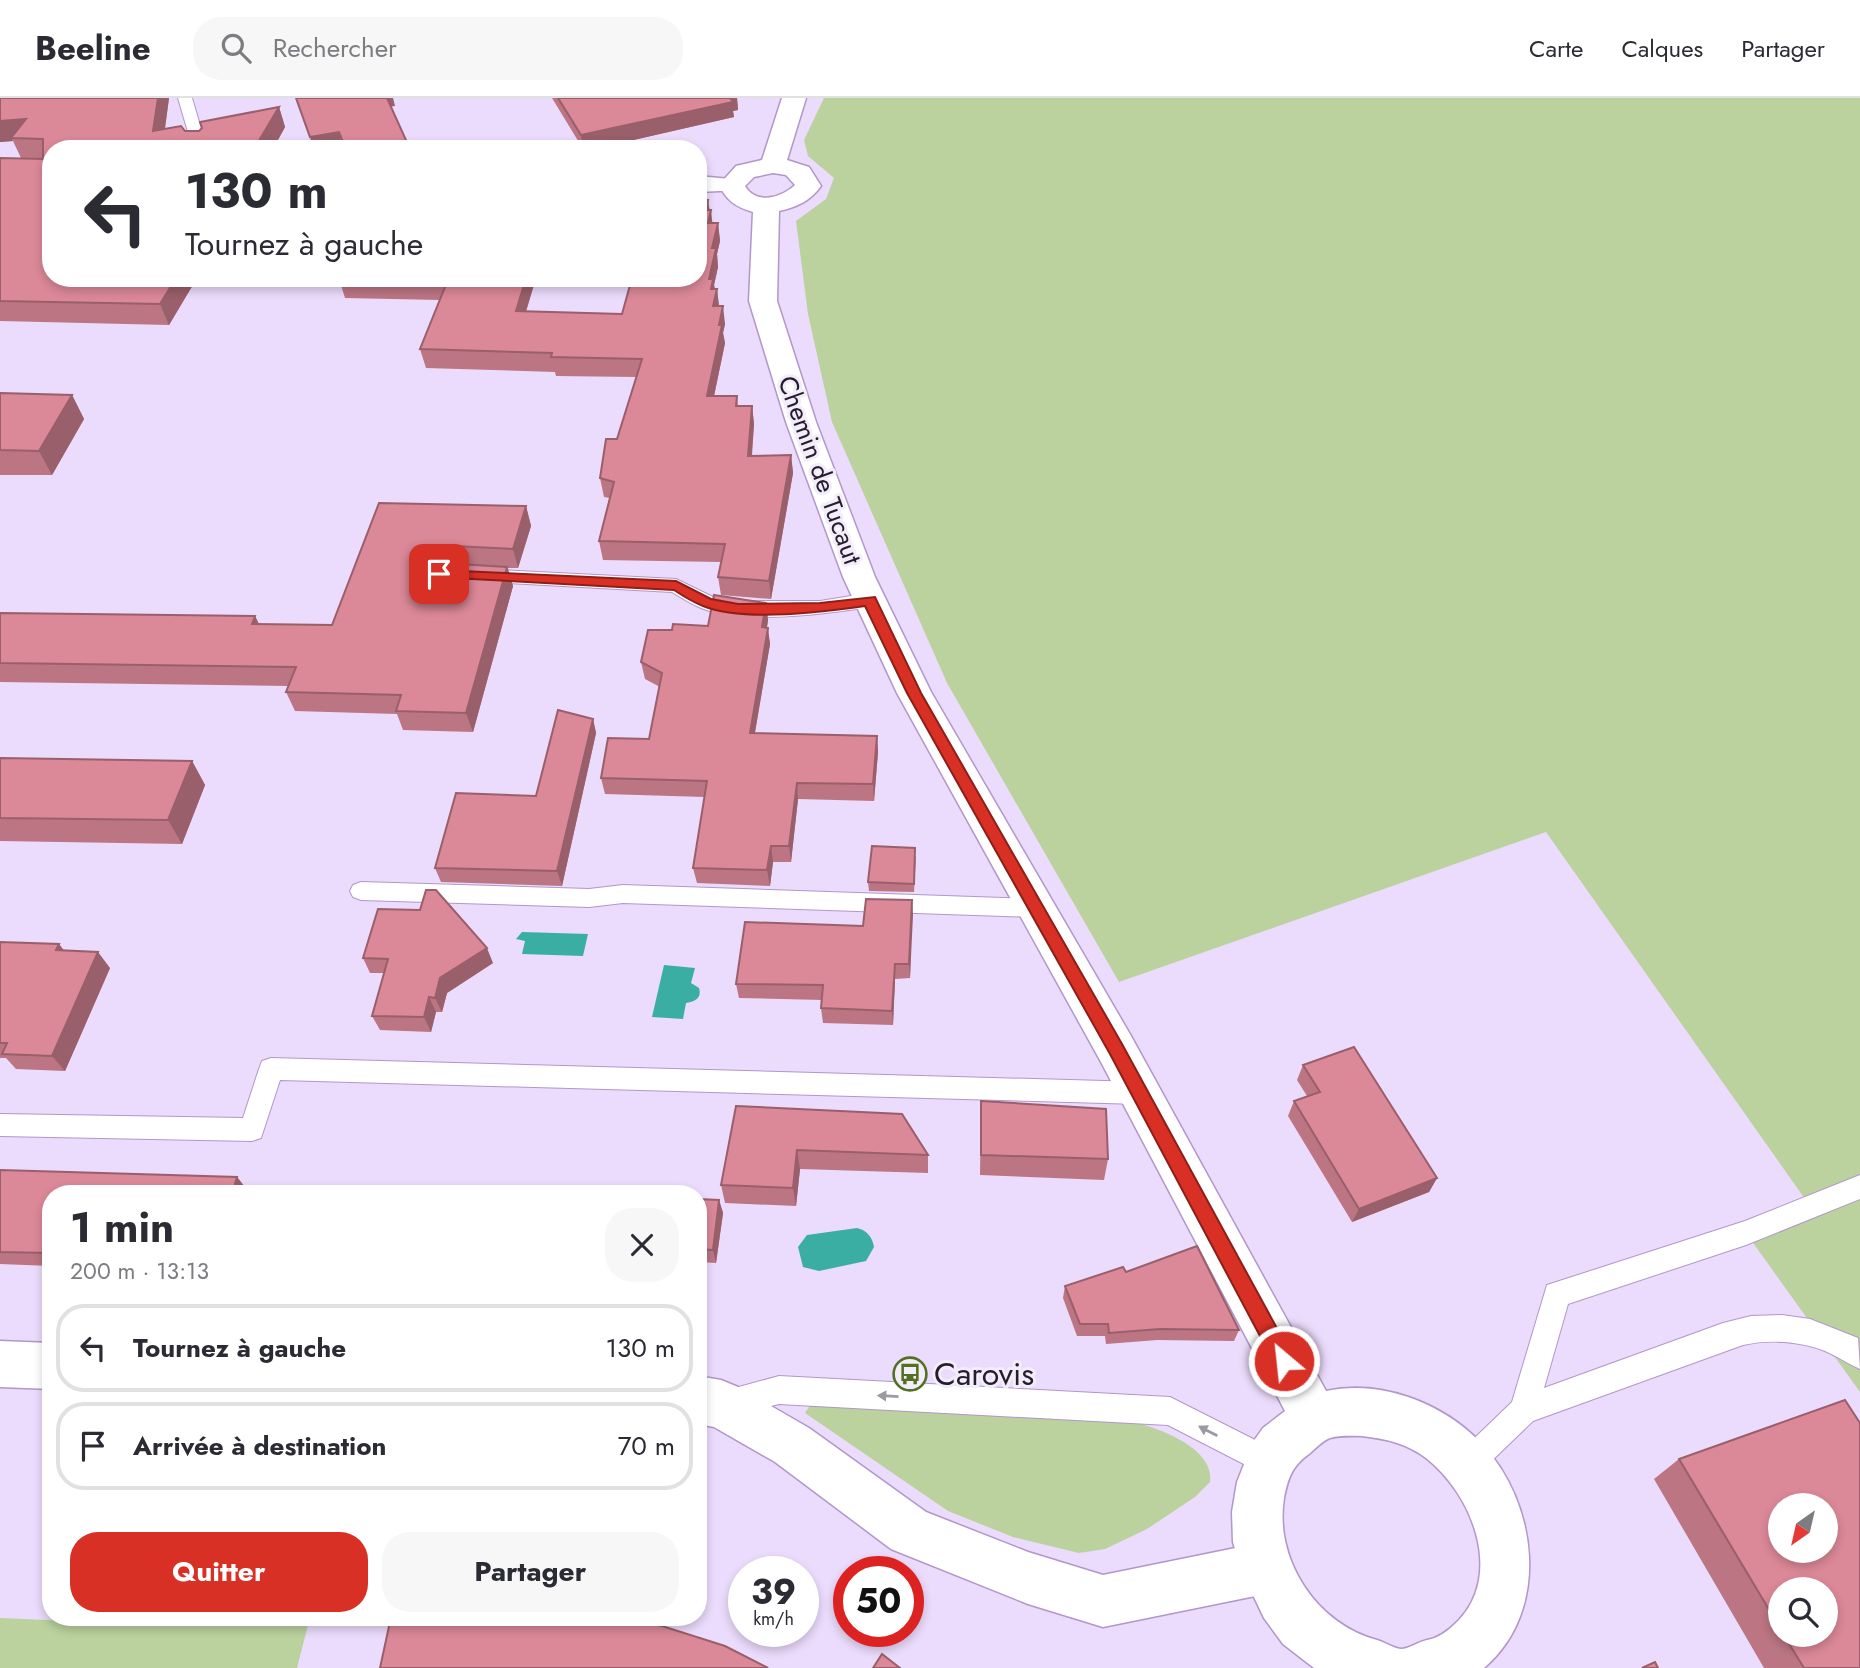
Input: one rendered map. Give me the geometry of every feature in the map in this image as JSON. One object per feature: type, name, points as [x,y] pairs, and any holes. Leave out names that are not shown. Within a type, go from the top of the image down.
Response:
[{"type":"main road","points":[[773,165],[779,138],[794,98]]},
{"type":"main road","points":[[707,184],[732,185],[745,171],[773,165],[799,171],[807,178],[808,186],[794,200],[768,205],[742,200],[734,192],[732,185]]},
{"type":"main road","name":"Chemin de Tucaut","points":[[768,205],[764,222],[763,301],[801,422],[870,600],[914,693],[1140,1093],[1315,1419]]},
{"type":"main road","points":[[0,1364],[42,1366]]},
{"type":"main road","points":[[709,1402],[792,1445],[909,1531],[1028,1578],[1102,1601],[1265,1568]]},
{"type":"main road","points":[[1382,1668],[1370,1667],[1332,1650],[1291,1614],[1265,1568],[1256,1533],[1256,1500],[1269,1462],[1281,1444],[1315,1419],[1337,1412],[1382,1413],[1402,1418],[1441,1438],[1468,1464],[1494,1505],[1506,1546],[1504,1591],[1489,1626],[1465,1651],[1432,1667]]},
{"type":"lane","points":[[186,98],[198,140]]},
{"type":"lane","points":[[453,575],[676,586],[708,603],[738,608],[820,608],[870,600]]},
{"type":"lane","points":[[360,891],[589,898],[623,894],[1035,908]]},
{"type":"lane","points":[[0,1125],[252,1130],[271,1069],[1140,1093]]},
{"type":"lane","points":[[1524,1410],[1558,1294],[1746,1233],[1860,1187]]},
{"type":"lane","points":[[1468,1464],[1524,1410],[1723,1337],[1755,1328],[1806,1332],[1842,1343],[1860,1355]]},
{"type":"lane","points":[[709,1402],[779,1390],[1170,1411],[1269,1462]]},
{"type":"shaded area","points":[[824,98],[1860,98],[1860,1392],[1746,1233],[1810,1206],[1546,832],[1119,982],[947,683],[832,422],[808,314],[796,221],[826,199],[834,178],[808,156],[804,140]]},
{"type":"shaded area","points":[[522,932],[588,934],[583,956],[522,954],[525,941],[516,939]]},
{"type":"shaded area","points":[[664,965],[695,968],[691,983],[699,988],[700,994],[695,1000],[686,1003],[683,1019],[652,1017]]},
{"type":"shaded area","points":[[857,1228],[867,1233],[873,1243],[874,1247],[866,1261],[819,1271],[803,1267],[798,1247],[807,1235]]},
{"type":"shaded area","points":[[811,1404],[1129,1420],[1168,1434],[1193,1449],[1203,1458],[1209,1469],[1210,1482],[1195,1497],[1147,1529],[1105,1549],[1079,1553],[1013,1537],[948,1511],[805,1413]]},
{"type":"shaded area","points":[[0,1618],[42,1620],[42,1626],[308,1626],[297,1668],[0,1668]]},
{"type":"building","points":[[0,98],[158,98],[153,131],[181,126],[185,131],[199,131],[202,128],[200,122],[279,107],[259,140],[11,138],[26,119],[0,121]]},
{"type":"building","points":[[296,98],[387,98],[406,140],[342,140],[339,132],[310,137]]},
{"type":"building","points":[[558,98],[730,98],[733,102],[581,135]]},
{"type":"building","points":[[0,158],[42,159],[42,287],[170,287],[160,304],[0,301]]},
{"type":"building","points":[[707,210],[711,210],[708,223],[718,223],[709,279],[713,279],[711,289],[717,289],[713,306],[723,306],[719,325],[722,325],[707,396],[737,396],[736,406],[752,406],[748,456],[791,455],[769,581],[718,577],[725,544],[599,541],[614,482],[600,478],[606,439],[617,439],[642,359],[420,349],[445,287],[523,287],[516,311],[622,314],[630,287],[707,287]]},
{"type":"building","points":[[0,393],[72,395],[39,451],[0,450]]},
{"type":"building","points":[[379,503],[526,506],[513,549],[433,545],[425,547],[420,553],[425,562],[507,567],[466,713],[396,711],[401,695],[286,692],[296,667],[0,663],[0,613],[255,616],[252,624],[332,625]]},
{"type":"building","points":[[714,595],[766,603],[762,627],[768,628],[750,733],[877,736],[873,784],[797,783],[789,846],[771,846],[767,870],[693,868],[707,781],[601,778],[608,738],[649,739],[662,673],[641,662],[648,630],[672,630],[673,624],[708,626]]},
{"type":"building","points":[[558,710],[593,719],[557,871],[435,868],[456,793],[536,796]]},
{"type":"building","points":[[0,758],[192,761],[168,820],[0,818]]},
{"type":"building","points":[[872,846],[915,848],[914,884],[868,882]]},
{"type":"building","points":[[426,890],[436,890],[487,948],[440,978],[435,998],[429,997],[424,1017],[372,1016],[388,959],[363,958],[378,909],[420,910]]},
{"type":"building","points":[[866,899],[912,900],[909,964],[895,964],[892,1011],[821,1008],[823,985],[736,984],[745,922],[863,926]]},
{"type":"building","points":[[0,942],[59,944],[56,950],[98,952],[52,1056],[2,1054],[7,1043],[0,1043]]},
{"type":"building","points":[[1354,1047],[1437,1178],[1359,1209],[1294,1101],[1320,1092],[1303,1065]]},
{"type":"building","points":[[981,1101],[1106,1109],[1108,1159],[981,1155]]},
{"type":"building","points":[[736,1106],[902,1114],[928,1155],[797,1150],[793,1188],[721,1185]]},
{"type":"building","points":[[0,1170],[237,1177],[235,1185],[42,1185],[42,1253],[0,1252]]},
{"type":"building","points":[[707,1199],[719,1200],[713,1250],[707,1250]]},
{"type":"building","points":[[1197,1246],[1239,1330],[1160,1329],[1109,1333],[1108,1324],[1080,1324],[1065,1286],[1123,1267],[1126,1272]]},
{"type":"building","points":[[1845,1400],[1860,1423],[1860,1668],[1804,1668],[1791,1647],[1838,1647],[1838,1577],[1768,1577],[1768,1608],[1679,1459]]},
{"type":"building","points":[[389,1626],[662,1626],[725,1646],[768,1668],[380,1668]]},
{"type":"building","points":[[882,1654],[900,1668],[873,1668]]},
{"type":"building","points":[[1655,1662],[1658,1668],[1642,1668]]},
{"type":"place","name":"Carovis","points":[[910,1374]]},
{"type":"route","points":[[439,574],[676,586],[708,603],[738,608],[820,608],[870,600],[914,693],[1116,1049],[1284,1361]]}]
